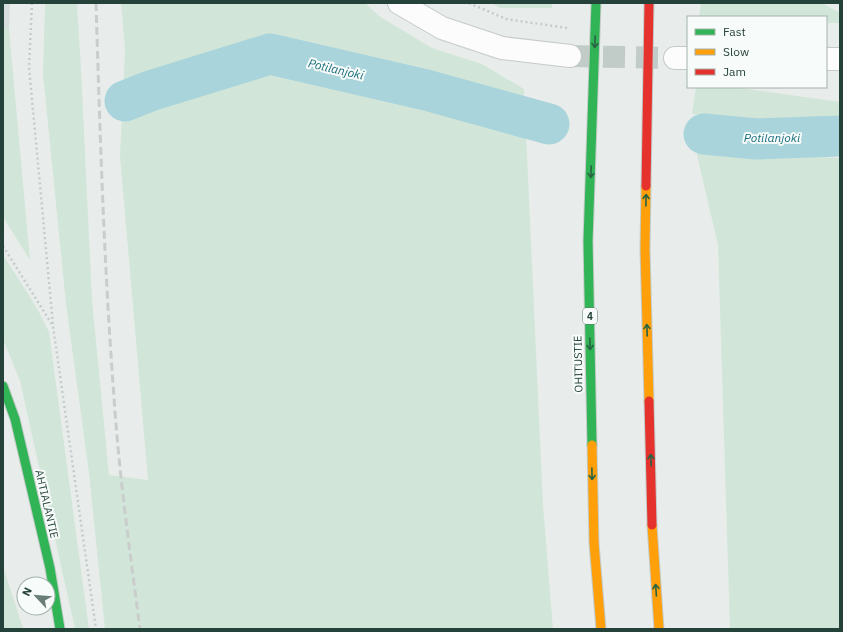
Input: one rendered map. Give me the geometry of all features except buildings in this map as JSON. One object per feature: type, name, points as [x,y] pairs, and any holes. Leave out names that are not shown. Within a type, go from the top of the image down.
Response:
[{"type":"main road","name":"OHITUSTIE","points":[[596,3],[588,241],[594,543],[601,629]]},
{"type":"main road","points":[[649,3],[645,249],[653,545],[659,629]]},
{"type":"main road","name":"AHTIALANTIE","points":[[3,386],[19,434],[50,568],[60,629]]},
{"type":"street","points":[[399,3],[442,28],[502,48],[570,56]]},
{"type":"street","points":[[827,59],[840,59]]},
{"type":"path","points":[[32,3],[29,67],[53,326],[96,629]]},
{"type":"path","points":[[469,3],[506,19],[567,28]]},
{"type":"path","points":[[3,246],[53,326]]},
{"type":"shaded area","points":[[3,3],[10,3],[9,29],[3,29]]},
{"type":"green space","points":[[45,3],[77,3],[92,300],[109,475],[148,480],[120,156],[125,49],[121,3],[365,3],[379,16],[432,48],[482,64],[524,89],[543,505],[553,629],[105,629],[89,473],[66,304],[43,74]]},
{"type":"green space","points":[[491,3],[552,3],[552,8],[500,8]]},
{"type":"green space","points":[[701,3],[822,3],[840,13],[840,23],[827,23],[827,16],[699,16]]},
{"type":"green space","points":[[3,29],[9,29],[30,260],[3,217]]},
{"type":"green space","points":[[696,88],[741,88],[840,102],[840,124],[756,122],[692,114]]},
{"type":"green space","points":[[696,151],[840,158],[840,629],[730,629],[718,245]]},
{"type":"green space","points":[[3,255],[37,308],[49,332],[89,629],[75,629],[20,381],[3,339]]},
{"type":"green space","points":[[3,567],[16,607],[16,616],[19,616],[23,629],[3,629]]},
{"type":"waterway","name":"Potilanjoki","points":[[125,101],[150,91],[270,54],[426,90],[549,124]]},
{"type":"waterway","name":"Potilanjoki","points":[[704,134],[757,139],[840,136]]},
{"type":"tunnel","points":[[570,56],[675,58]]},
{"type":"railway","points":[[96,3],[103,200],[116,426],[140,629]]},
{"type":"traffic: fast","points":[[592,445],[588,241],[596,3]]},
{"type":"traffic: fast","points":[[3,386],[15,419],[50,568],[60,629]]},
{"type":"traffic: slow","points":[[646,186],[645,249],[649,401]]},
{"type":"traffic: slow","points":[[592,445],[594,543],[601,629]]},
{"type":"traffic: slow","points":[[652,525],[659,629]]},
{"type":"traffic: jam","points":[[646,186],[649,3]]},
{"type":"traffic: jam","points":[[649,401],[652,525]]}]
